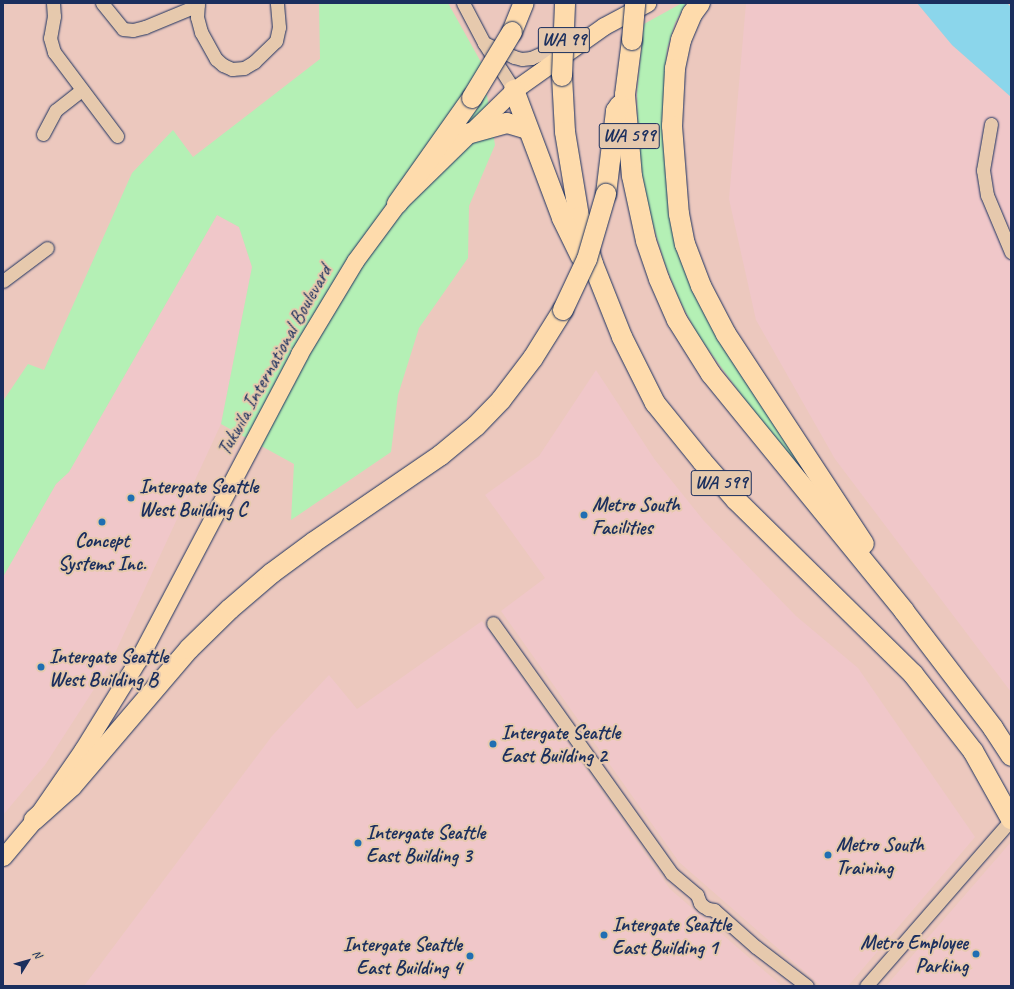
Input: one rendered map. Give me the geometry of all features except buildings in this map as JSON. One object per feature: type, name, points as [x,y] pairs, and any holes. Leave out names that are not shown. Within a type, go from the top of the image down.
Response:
[{"type":"highway","points":[[397,204],[472,98],[512,32],[524,3]]},
{"type":"highway","name":"WA 99","points":[[562,76],[565,3]]},
{"type":"highway","name":"WA 599","points":[[635,3],[625,96],[632,176],[646,241],[659,279],[677,320],[711,374],[904,610],[993,728],[1011,756]]},
{"type":"highway","points":[[700,3],[692,14],[681,40],[675,69],[672,126],[679,214],[685,244],[701,286],[726,334],[857,534],[904,610]]},
{"type":"highway","name":"WA 599","points":[[562,76],[565,132],[579,217],[593,264],[622,338],[656,404],[702,462],[736,500],[913,674],[972,751],[1011,820]]},
{"type":"highway","points":[[514,90],[562,218],[622,338]]},
{"type":"highway","points":[[34,820],[72,786],[189,649],[230,609],[278,569],[441,455],[476,426],[501,400],[533,358],[563,310],[587,259],[606,194],[616,111],[625,96]]},
{"type":"highway","points":[[467,134],[507,124],[528,129]]},
{"type":"main road","name":"Tukwila International Boulevard","points":[[3,857],[34,820],[83,749],[138,660],[300,354],[355,261],[397,204],[467,134],[514,90],[604,26],[647,3]]},
{"type":"street","points":[[53,3],[54,16],[50,32],[52,47],[56,56],[117,136]]},
{"type":"street","points":[[102,3],[123,29],[133,30],[145,27],[198,4],[197,17],[201,32],[216,59],[223,66],[232,69],[244,68],[254,62],[276,41],[279,27],[277,3]]},
{"type":"street","points":[[463,3],[484,42],[514,90]]},
{"type":"street","points":[[484,42],[514,57],[527,58],[604,26]]},
{"type":"street","points":[[42,134],[56,110],[82,90]]},
{"type":"street","points":[[991,124],[983,170],[986,189],[1011,252]]},
{"type":"street","points":[[3,281],[47,248]]},
{"type":"street","points":[[493,623],[671,873],[697,896],[705,896],[713,903],[714,910],[756,947],[807,986]]},
{"type":"street","points":[[866,986],[1011,820]]},
{"type":"shaded area","points":[[746,3],[917,3],[952,45],[1011,97],[1011,692],[835,459],[756,320],[729,199]]},
{"type":"shaded area","points":[[217,215],[239,227],[252,267],[221,424],[109,666],[45,765],[3,815],[3,577],[56,484],[69,472]]},
{"type":"shaded area","points":[[596,370],[655,460],[704,521],[796,616],[858,668],[975,837],[848,986],[821,986],[679,862],[501,611],[545,578],[485,495],[539,456]]},
{"type":"shaded area","points":[[482,621],[670,889],[782,986],[84,986],[272,736],[329,675],[357,709]]},
{"type":"shaded area","points":[[1011,842],[1011,986],[886,986]]},
{"type":"green space","points":[[319,3],[448,3],[482,64],[495,145],[469,206],[468,258],[419,328],[398,395],[391,452],[291,520],[294,464],[221,424],[252,267],[239,227],[217,215],[69,472],[56,484],[3,577],[3,401],[28,364],[44,370],[132,173],[173,130],[193,157],[320,59]]},
{"type":"green space","points":[[682,3],[686,3],[675,23],[667,49],[665,71],[676,227],[815,487],[745,400],[697,334],[679,299],[665,264],[651,218],[641,174],[638,137],[637,93],[644,24]]},
{"type":"water","points":[[917,3],[1007,3],[1011,7],[1011,97],[952,45]]},
{"type":"place","name":"Intergate Seattle West Building C","points":[[131,498]]},
{"type":"place","name":"Metro South Facilities","points":[[584,515]]},
{"type":"place","name":"Concept Systems Inc.","points":[[102,522]]},
{"type":"place","name":"Intergate Seattle West Building B","points":[[41,667]]},
{"type":"place","name":"Intergate Seattle East Building 2","points":[[493,744]]},
{"type":"place","name":"Intergate Seattle East Building 3","points":[[358,843]]},
{"type":"place","name":"Metro South Training","points":[[828,855]]},
{"type":"place","name":"Intergate Seattle East Building 1","points":[[604,935]]},
{"type":"place","name":"Metro Employee Parking","points":[[976,954]]},
{"type":"place","name":"Intergate Seattle East Building 4","points":[[470,956]]}]
